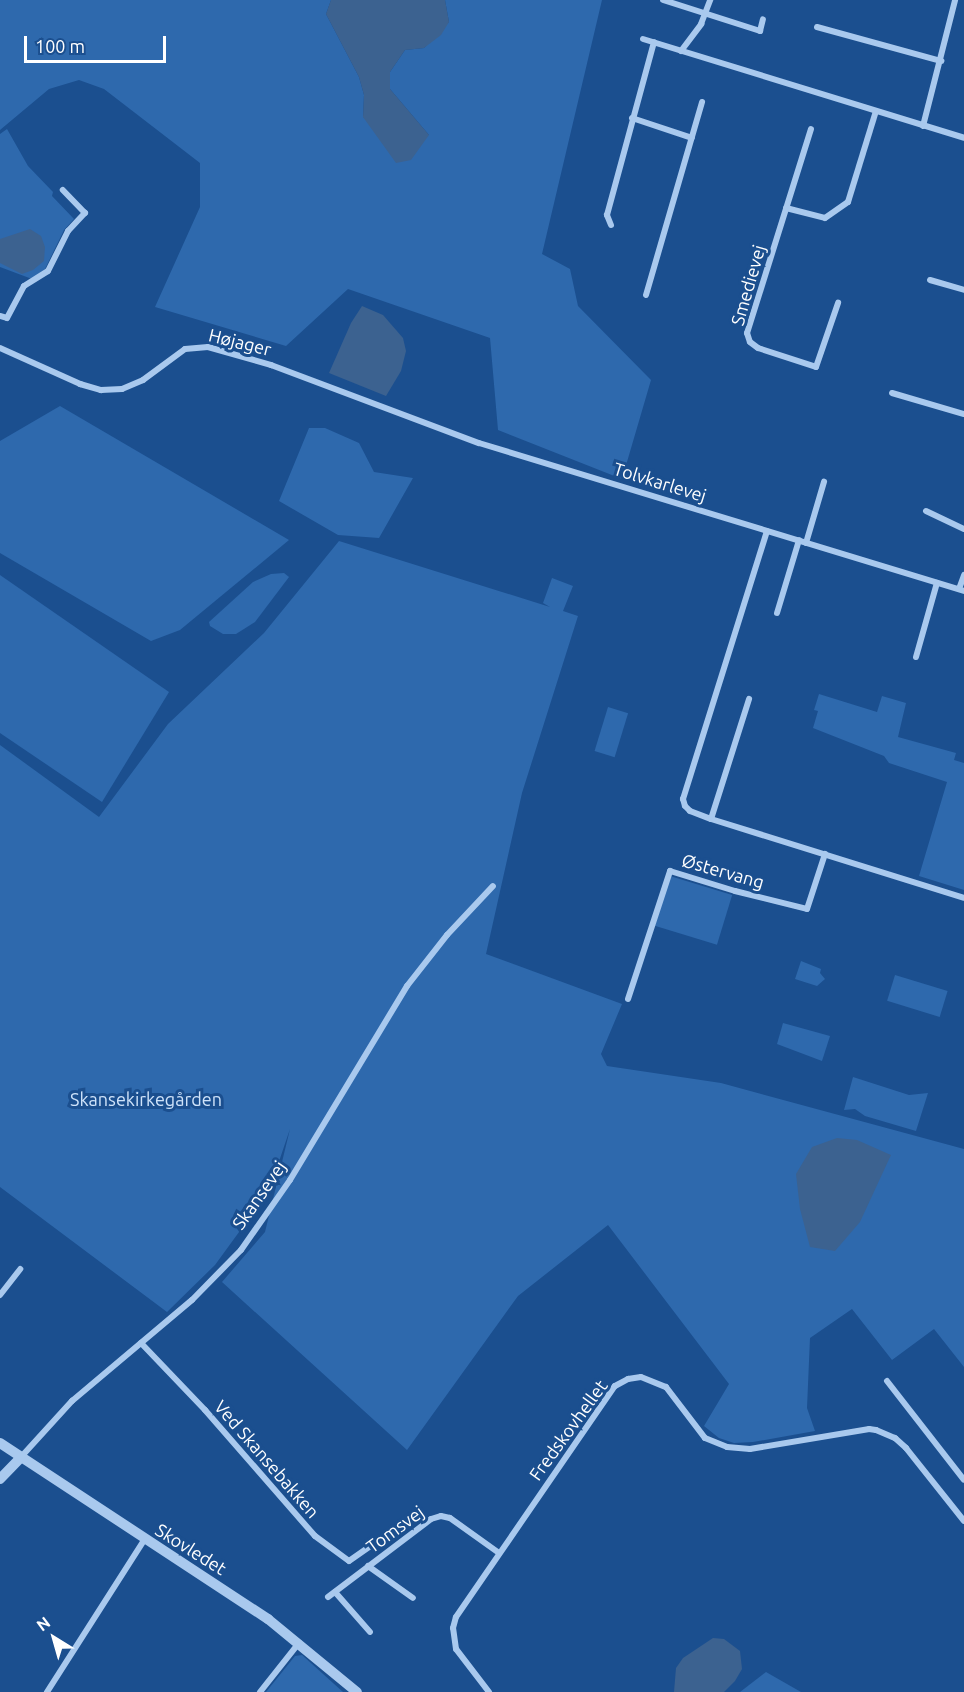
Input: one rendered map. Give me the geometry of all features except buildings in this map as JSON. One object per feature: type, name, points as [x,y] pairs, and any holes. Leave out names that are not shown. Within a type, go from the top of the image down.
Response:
[{"type":"street","points":[[663,0],[760,31],[763,19]]},
{"type":"street","points":[[681,51],[705,14],[710,0]]},
{"type":"street","points":[[923,126],[955,0]]},
{"type":"street","points":[[817,27],[941,61]]},
{"type":"street","points":[[643,39],[964,138]]},
{"type":"street","points":[[611,225],[607,215],[654,42]]},
{"type":"street","points":[[646,295],[702,102]]},
{"type":"street","points":[[786,208],[825,218],[848,202],[876,111]]},
{"type":"street","points":[[632,118],[692,138]]},
{"type":"street","name":"Smedievej","points":[[811,129],[747,333],[750,342],[758,348],[816,367],[838,303]]},
{"type":"street","points":[[0,316],[7,318],[24,286],[48,271],[68,231],[85,213],[63,190]]},
{"type":"street","points":[[930,280],[964,290]]},
{"type":"street","name":"Højager","points":[[0,348],[80,384],[101,390],[122,389],[143,380],[185,349],[208,347],[271,365],[479,443],[513,453]]},
{"type":"street","points":[[892,393],[964,414]]},
{"type":"street","name":"Tolvkarlevej","points":[[513,453],[961,590],[964,575]]},
{"type":"street","points":[[807,543],[824,482]]},
{"type":"street","points":[[926,511],[964,529]]},
{"type":"street","points":[[767,531],[683,799],[685,806],[690,811],[711,819],[964,898]]},
{"type":"street","points":[[777,613],[799,540]]},
{"type":"street","points":[[916,657],[937,583]]},
{"type":"street","points":[[711,819],[749,699]]},
{"type":"street","name":"Østervang","points":[[628,999],[670,871],[735,891],[807,909],[825,854]]},
{"type":"street","name":"Skansevej","points":[[0,1479],[72,1401],[217,1276],[260,1224],[290,1180],[406,986],[447,935],[493,886]]},
{"type":"street","points":[[0,1295],[20,1269]]},
{"type":"street","name":"Ved Skansebakken","points":[[141,1343],[205,1410],[315,1536],[350,1561],[380,1539]]},
{"type":"street","name":"Fredskovhellet","points":[[489,1692],[456,1649],[453,1628],[456,1617],[615,1386],[641,1377],[666,1387],[705,1438],[727,1448],[750,1449],[876,1430],[895,1438],[906,1448],[964,1521]]},
{"type":"street","points":[[887,1381],[964,1480]]},
{"type":"street","name":"Skovledet","points":[[0,1443],[145,1539],[215,1582],[300,1642],[357,1692]]},
{"type":"street","name":"Tomsvej","points":[[328,1597],[431,1519],[441,1516],[450,1518],[499,1553]]},
{"type":"street","points":[[47,1692],[145,1539]]},
{"type":"street","name":"Tomsvej","points":[[368,1566],[413,1598]]},
{"type":"street","points":[[335,1592],[370,1632]]},
{"type":"street","points":[[260,1692],[300,1642]]},
{"type":"green space","points":[[0,0],[331,0],[326,14],[359,77],[364,95],[363,117],[429,135],[390,89],[390,72],[405,50],[424,48],[449,22],[445,0],[602,0],[542,254],[570,269],[578,306],[651,380],[622,479],[498,430],[490,338],[348,289],[286,346],[155,307],[200,207],[200,163],[104,89],[79,80],[49,89],[0,130]]},
{"type":"green space","points":[[7,129],[28,166],[53,192],[52,196],[74,219],[64,230],[45,269],[32,279],[0,267],[0,134]]},
{"type":"green space","points":[[60,406],[289,540],[180,630],[151,641],[0,553],[0,441]]},
{"type":"green space","points":[[309,428],[325,428],[359,443],[374,472],[413,478],[379,538],[338,535],[279,501]]},
{"type":"green space","name":"Skansekirkegården","points":[[339,541],[550,607],[543,603],[552,578],[573,586],[563,611],[578,616],[522,793],[486,954],[622,1004],[601,1054],[607,1066],[721,1083],[964,1149],[964,1367],[934,1329],[892,1360],[852,1309],[810,1338],[807,1408],[815,1431],[753,1442],[734,1443],[719,1438],[704,1426],[729,1384],[608,1225],[518,1296],[407,1450],[222,1282],[265,1232],[290,1129],[269,1191],[215,1265],[167,1312],[0,1187],[0,745],[99,817],[168,724],[264,633]]},
{"type":"green space","points":[[284,573],[289,577],[255,622],[236,634],[223,634],[210,626],[209,622],[253,582],[271,574]]},
{"type":"green space","points":[[0,575],[169,692],[102,802],[0,733]]},
{"type":"green space","points":[[819,694],[877,712],[882,696],[906,703],[898,737],[956,753],[954,760],[964,763],[964,890],[919,876],[947,782],[889,763],[884,756],[813,728],[818,711],[814,710]]},
{"type":"green space","points":[[608,707],[628,713],[615,757],[595,751]]},
{"type":"green space","points":[[670,876],[732,895],[717,945],[655,926]]},
{"type":"green space","points":[[801,961],[821,969],[820,973],[825,979],[817,986],[795,979]]},
{"type":"green space","points":[[895,975],[948,991],[940,1017],[887,1001]]},
{"type":"green space","points":[[783,1023],[830,1036],[822,1061],[777,1044]]},
{"type":"green space","points":[[853,1077],[909,1095],[928,1093],[916,1131],[865,1116],[855,1109],[844,1110]]},
{"type":"green space","points":[[302,1655],[343,1692],[266,1692],[295,1656]]},
{"type":"green space","points":[[766,1672],[801,1692],[740,1692]]},
{"type":"shaded area","points":[[331,0],[445,0],[449,22],[441,35],[424,48],[405,50],[390,72],[390,89],[429,135],[411,160],[396,163],[363,117],[364,95],[359,77],[326,14]]},
{"type":"shaded area","points":[[30,229],[41,236],[45,247],[44,261],[33,270],[22,274],[0,263],[0,239]]},
{"type":"shaded area","points":[[362,306],[383,315],[403,338],[406,351],[401,371],[386,396],[329,373],[351,323]]},
{"type":"shaded area","points":[[837,1138],[857,1140],[891,1155],[860,1222],[835,1251],[810,1247],[800,1209],[796,1174],[812,1147]]},
{"type":"shaded area","points":[[713,1638],[724,1639],[740,1651],[742,1669],[735,1681],[724,1692],[674,1692],[676,1668],[683,1658]]}]
